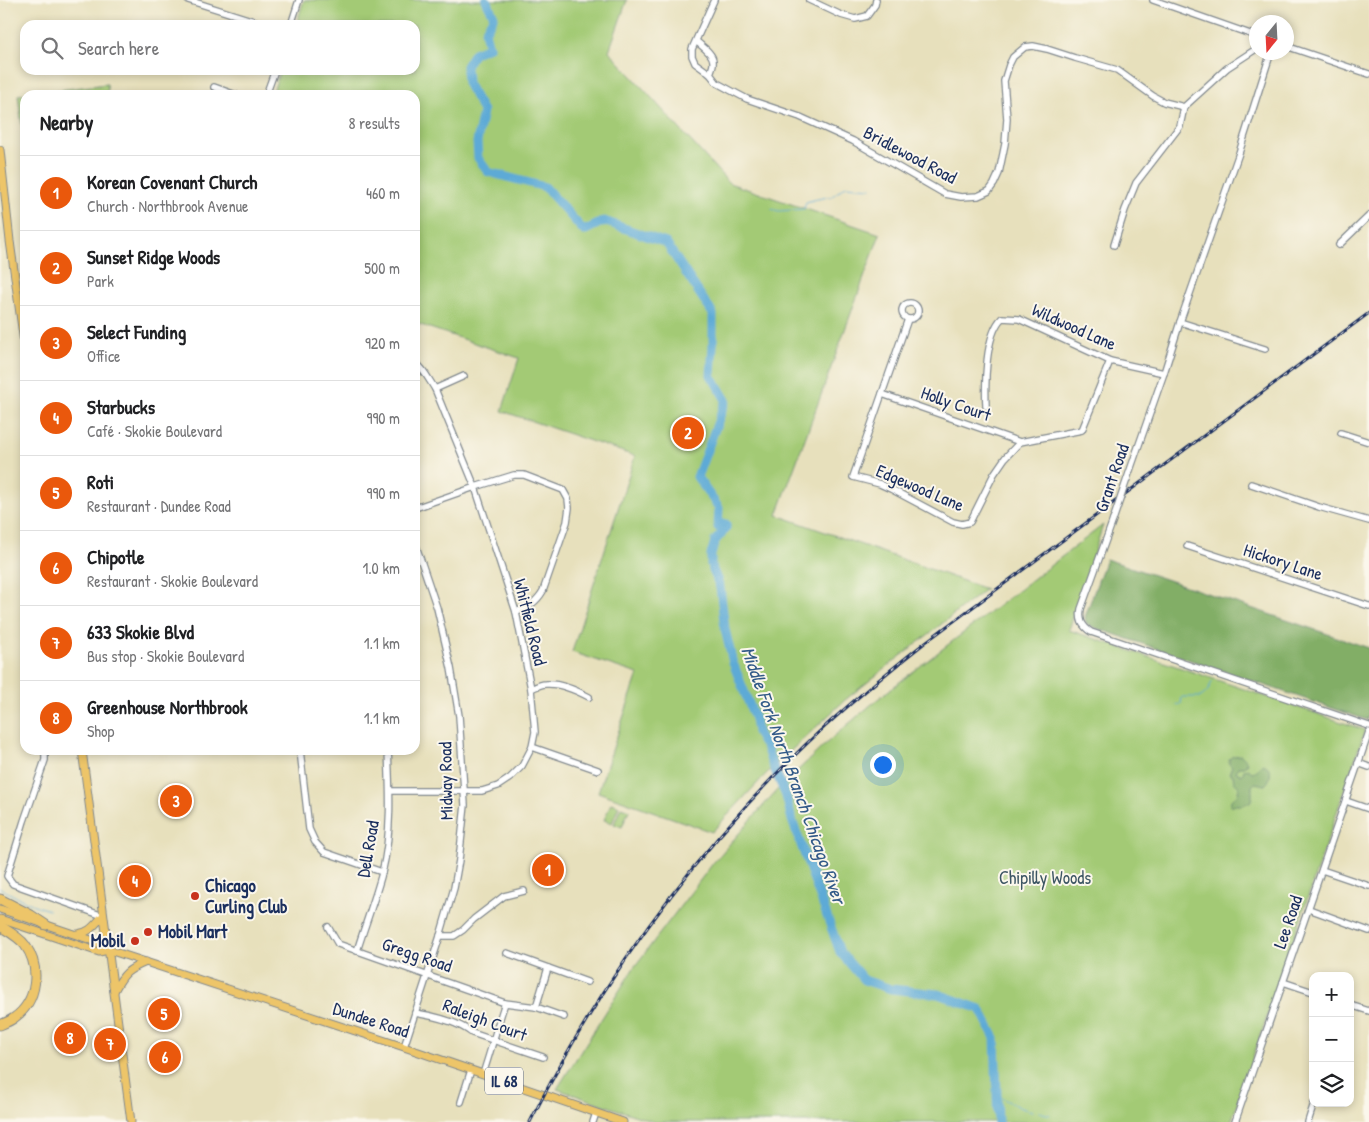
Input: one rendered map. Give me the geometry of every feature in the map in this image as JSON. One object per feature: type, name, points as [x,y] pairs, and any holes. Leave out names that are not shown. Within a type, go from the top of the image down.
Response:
[{"type":"highway","points":[[0,899],[46,925]]},
{"type":"highway","points":[[0,926],[24,943],[33,960],[36,979],[31,996],[23,1010],[13,1019],[0,1024]]},
{"type":"main road","points":[[0,150],[20,313]]},
{"type":"main road","points":[[83,755],[131,1122]]},
{"type":"main road","name":"Dundee Road","points":[[0,910],[97,942],[109,950],[483,1074],[599,1117],[623,1122]]},
{"type":"main road","points":[[74,934],[84,934],[103,916]]},
{"type":"main road","name":"Dundee Road","points":[[0,919],[99,952],[109,950]]},
{"type":"main road","points":[[114,992],[125,973],[146,962]]},
{"type":"street","points":[[188,0],[251,20]]},
{"type":"street","points":[[292,20],[299,0]]},
{"type":"street","name":"Bridlewood Road","points":[[714,0],[692,50],[692,56],[695,63],[710,74],[718,83],[747,99],[800,117],[853,142],[945,194],[960,197],[978,196],[989,191],[994,184],[999,173],[1005,144],[1007,119],[1004,81],[1013,57],[1025,47],[1047,48],[1117,70],[1152,96],[1164,102],[1184,107]]},
{"type":"street","points":[[809,0],[842,15],[855,18],[868,16],[876,0]]},
{"type":"street","points":[[1153,0],[1249,34]]},
{"type":"street","points":[[696,41],[713,58],[710,74]]},
{"type":"street","points":[[1294,49],[1369,74]]},
{"type":"street","points":[[1114,245],[1124,212],[1136,183],[1180,126],[1184,107],[1228,68],[1249,54]]},
{"type":"street","name":"Grant Road","points":[[1268,60],[1239,153],[1080,616],[1085,628],[1091,632],[1369,726]]},
{"type":"street","points":[[268,90],[273,75]]},
{"type":"street","points":[[214,86],[224,90]]},
{"type":"street","points":[[1339,245],[1369,216]]},
{"type":"street","name":"Wildwood Lane","points":[[986,406],[985,379],[988,358],[994,329],[1002,318],[1019,319],[1110,361],[1164,373]]},
{"type":"street","name":"Edgewood Lane","points":[[908,319],[853,477],[880,484],[953,522],[962,524],[970,522],[994,474],[1005,458],[1020,442]]},
{"type":"street","points":[[1180,322],[1265,349]]},
{"type":"street","points":[[1020,442],[1082,430],[1110,361]]},
{"type":"street","name":"Whitfield Road","points":[[390,791],[482,791],[498,786],[510,778],[522,766],[532,748],[534,732],[531,689],[516,612],[475,486],[435,389],[420,367]]},
{"type":"street","points":[[435,389],[464,376]]},
{"type":"street","name":"Holly Court","points":[[882,394],[1020,442]]},
{"type":"street","points":[[1341,432],[1369,442]]},
{"type":"street","points":[[420,506],[475,486],[514,475],[524,475],[563,490],[568,499],[567,522],[543,592],[530,606],[516,612]]},
{"type":"street","points":[[1251,484],[1320,508],[1369,521]]},
{"type":"street","name":"Hickory Lane","points":[[1187,546],[1369,606]]},
{"type":"street","name":"Midway Road","points":[[404,1047],[454,888],[465,805],[458,716],[451,668],[437,608],[420,557]]},
{"type":"street","points":[[531,689],[545,684],[557,685],[574,689],[589,697]]},
{"type":"street","name":"Lee Road","points":[[1235,1122],[1369,732]]},
{"type":"street","points":[[532,748],[598,770]]},
{"type":"street","points":[[45,755],[7,876],[12,884],[103,916]]},
{"type":"street","points":[[301,755],[310,829],[315,842],[324,852],[382,872]]},
{"type":"street","name":"Dell Road","points":[[357,951],[382,872],[388,836],[390,791],[388,755]]},
{"type":"street","points":[[1358,763],[1369,766]]},
{"type":"street","points":[[1346,801],[1369,809]]},
{"type":"street","points":[[1322,870],[1369,886]]},
{"type":"street","points":[[440,936],[454,936],[504,896],[524,891]]},
{"type":"street","points":[[1309,909],[1369,931]]},
{"type":"street","name":"Gregg Road","points":[[328,927],[338,944],[428,974],[506,1003],[536,1007],[564,1017]]},
{"type":"street","points":[[507,953],[587,982]]},
{"type":"street","points":[[536,1007],[548,968]]},
{"type":"street","points":[[1284,982],[1309,991]]},
{"type":"street","points":[[483,1074],[506,1003]]},
{"type":"street","points":[[1354,1006],[1369,1012]]},
{"type":"street","name":"Raleigh Court","points":[[415,1013],[429,1015],[464,1026],[472,1033],[543,1057]]},
{"type":"street","points":[[461,1102],[471,1070]]},
{"type":"street","points":[[1308,1122],[1313,1107]]},
{"type":"street","points":[[593,1122],[599,1117]]},
{"type":"green space","points":[[304,0],[627,0],[609,51],[729,183],[880,234],[777,515],[986,589],[845,700],[765,775],[712,832],[598,792],[638,674],[572,652],[635,456],[502,411],[519,358],[420,325],[420,90],[274,90],[278,75],[420,75],[420,20],[298,20]]},
{"type":"green space","points":[[107,84],[108,90],[58,90]]},
{"type":"green space","points":[[18,95],[20,95],[20,111]]},
{"type":"green space","name":"Chipilly Woods","points":[[1103,525],[1069,630],[1365,730],[1231,1122],[654,1122],[557,1089],[635,966],[714,862],[777,790],[832,738],[879,698]]},
{"type":"green space","points":[[1106,559],[1369,648],[1369,713],[1367,720],[1086,623],[1085,617]]},
{"type":"green space","points":[[1241,755],[1247,764],[1244,767],[1238,767],[1236,772],[1242,775],[1244,770],[1256,771],[1262,764],[1266,765],[1270,770],[1270,776],[1265,785],[1255,783],[1252,786],[1250,802],[1243,805],[1230,805],[1231,800],[1238,793],[1239,787],[1234,782],[1233,775],[1229,773],[1232,767],[1229,764],[1229,759],[1233,756]]},
{"type":"green space","points":[[611,803],[619,806],[612,823],[604,820]]},
{"type":"green space","points":[[621,807],[629,810],[622,827],[614,824]]},
{"type":"waterway","name":"Middle Fork North Branch Chicago River","points":[[486,0],[494,16],[485,32],[489,47],[474,53],[466,66],[467,83],[483,111],[477,142],[478,158],[488,172],[545,187],[584,231],[604,221],[666,243],[713,314],[711,375],[726,400],[697,477],[719,508],[718,527],[726,524],[726,528],[715,541],[711,555],[711,565],[720,587],[725,629],[733,663],[755,719],[757,732],[766,746],[786,796],[792,820],[840,952],[864,980],[891,989],[938,994],[980,1009],[995,1038],[998,1122]]},
{"type":"waterway","points":[[771,209],[779,211],[804,209],[806,202],[831,197],[846,186],[871,188]]},
{"type":"waterway","points":[[1176,705],[1181,704],[1182,697],[1201,697],[1207,692],[1212,682]]},
{"type":"waterway","points":[[0,888],[24,901],[49,910]]},
{"type":"waterway","points":[[998,1096],[1021,1108],[1032,1111]]},
{"type":"waterway","points":[[1039,1112],[1050,1115]]},
{"type":"railway","points":[[530,1122],[556,1072],[585,1023],[646,929],[715,841],[808,742],[927,641],[1369,313]]},
{"type":"place","name":"Sunset Ridge Woods","points":[[688,433]]},
{"type":"place","name":"Select Funding","points":[[176,801]]},
{"type":"place","name":"Korean Covenant Church","points":[[548,870]]},
{"type":"place","name":"Starbucks","points":[[135,881]]},
{"type":"place","name":"Chicago Curling Club","points":[[195,896]]},
{"type":"place","name":"Mobil Mart","points":[[148,932]]},
{"type":"place","name":"Mobil","points":[[135,941]]},
{"type":"place","name":"Roti","points":[[164,1014]]},
{"type":"place","name":"Greenhouse Northbrook","points":[[70,1038]]},
{"type":"place","name":"633 Skokie Blvd","points":[[110,1044]]},
{"type":"place","name":"Chipotle","points":[[165,1057]]}]
